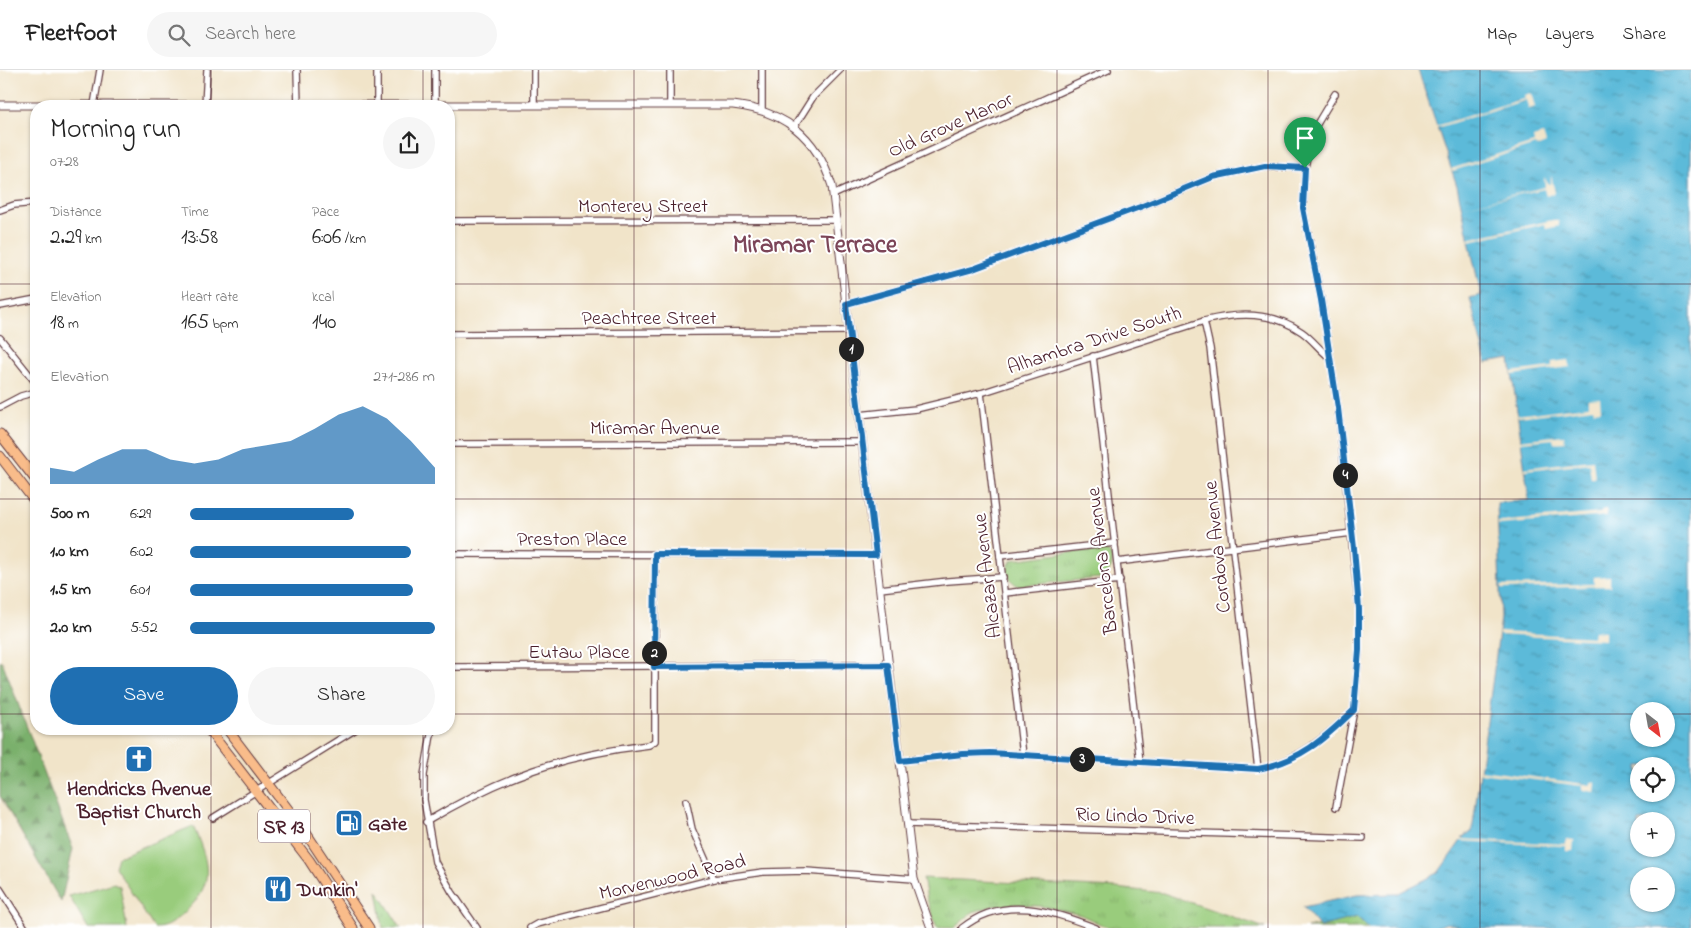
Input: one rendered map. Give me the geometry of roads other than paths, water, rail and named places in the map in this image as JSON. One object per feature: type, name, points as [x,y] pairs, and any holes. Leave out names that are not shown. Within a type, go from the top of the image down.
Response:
[{"type":"main road","points":[[0,434],[30,472]]},
{"type":"main road","points":[[0,456],[30,488]]},
{"type":"main road","name":"SR 13","points":[[213,735],[304,853],[353,928]]},
{"type":"main road","name":"SR 13","points":[[232,735],[315,845],[369,928]]},
{"type":"main road","points":[[304,853],[315,845]]},
{"type":"street","points":[[95,100],[100,70]]},
{"type":"street","points":[[205,100],[207,70]]},
{"type":"street","points":[[297,70],[298,100]]},
{"type":"street","points":[[377,70],[378,100]]},
{"type":"street","points":[[435,70],[435,100]]},
{"type":"street","points":[[534,70],[534,105]]},
{"type":"street","points":[[670,70],[670,105]]},
{"type":"street","points":[[762,70],[762,110]]},
{"type":"street","points":[[794,127],[813,97],[840,70]]},
{"type":"street","name":"Old Grove Manor","points":[[833,195],[1108,70]]},
{"type":"street","points":[[1335,94],[1314,128],[1305,168],[1303,208],[1321,300],[1328,356],[1338,408],[1359,609],[1359,650],[1354,710],[1336,807]]},
{"type":"street","points":[[455,106],[732,105],[762,110],[794,127],[811,144],[822,161],[828,172],[837,220],[914,879],[931,928]]},
{"type":"street","points":[[0,106],[30,106]]},
{"type":"street","points":[[846,304],[973,269],[1140,207],[1213,177],[1265,166],[1305,168]]},
{"type":"street","points":[[0,210],[14,205],[30,204]]},
{"type":"street","name":"Monterey Street","points":[[455,221],[837,220]]},
{"type":"street","points":[[0,306],[30,300]]},
{"type":"street","name":"Alhambra Drive South","points":[[859,416],[916,409],[981,393],[1204,321],[1235,314],[1251,314],[1277,319],[1303,332],[1328,356]]},
{"type":"street","name":"Cordova Avenue","points":[[1204,321],[1210,348],[1258,769]]},
{"type":"street","name":"Peachtree Street","points":[[455,334],[849,331]]},
{"type":"street","points":[[0,338],[30,376]]},
{"type":"street","name":"Barcelona Avenue","points":[[1093,356],[1140,762]]},
{"type":"street","name":"Alcazar Avenue","points":[[981,393],[1023,755]]},
{"type":"street","points":[[0,407],[30,394]]},
{"type":"street","name":"Miramar Avenue","points":[[455,444],[862,442]]},
{"type":"street","points":[[1117,562],[1352,533]]},
{"type":"street","points":[[1000,556],[1115,543]]},
{"type":"street","name":"Preston Place","points":[[455,554],[876,555]]},
{"type":"street","points":[[426,822],[493,785],[536,768],[578,755],[649,745],[655,740],[655,554]]},
{"type":"street","points":[[880,588],[948,580],[1003,577]]},
{"type":"street","points":[[1005,593],[1120,580]]},
{"type":"street","name":"Eutaw Place","points":[[455,667],[888,665]]},
{"type":"street","points":[[900,761],[963,754],[1023,755],[1258,769],[1272,766],[1310,750],[1354,710]]},
{"type":"street","points":[[213,818],[346,735]]},
{"type":"street","points":[[431,735],[424,775],[426,822],[436,862],[452,892],[477,928]]},
{"type":"street","points":[[686,801],[692,829],[714,879]]},
{"type":"street","name":"Rio Lindo Drive","points":[[907,824],[1363,838]]},
{"type":"street","name":"Morvenwood Road","points":[[530,928],[537,924],[714,879],[763,872],[806,871],[914,879]]},
{"type":"street","points":[[0,889],[3,899],[24,928]]},
{"type":"street","points":[[962,928],[987,912],[1016,909],[1053,914],[1096,928]]},
{"type":"water","points":[[1418,70],[1691,70],[1691,928],[1463,928],[1447,923],[1434,928],[1369,928],[1357,917],[1320,927],[1303,907],[1357,895],[1397,894],[1438,873],[1465,835],[1472,832],[1501,618],[1497,503],[1529,500],[1510,359],[1486,363],[1470,298],[1481,295],[1457,186]]},
{"type":"place","name":"Hendricks Avenue Baptist Church","points":[[139,759]]},
{"type":"place","name":"Gate","points":[[349,823]]},
{"type":"place","name":"Dunkin'","points":[[278,889]]},
{"type":"district","name":"Miramar Terrace","points":[[815,243]]}]
